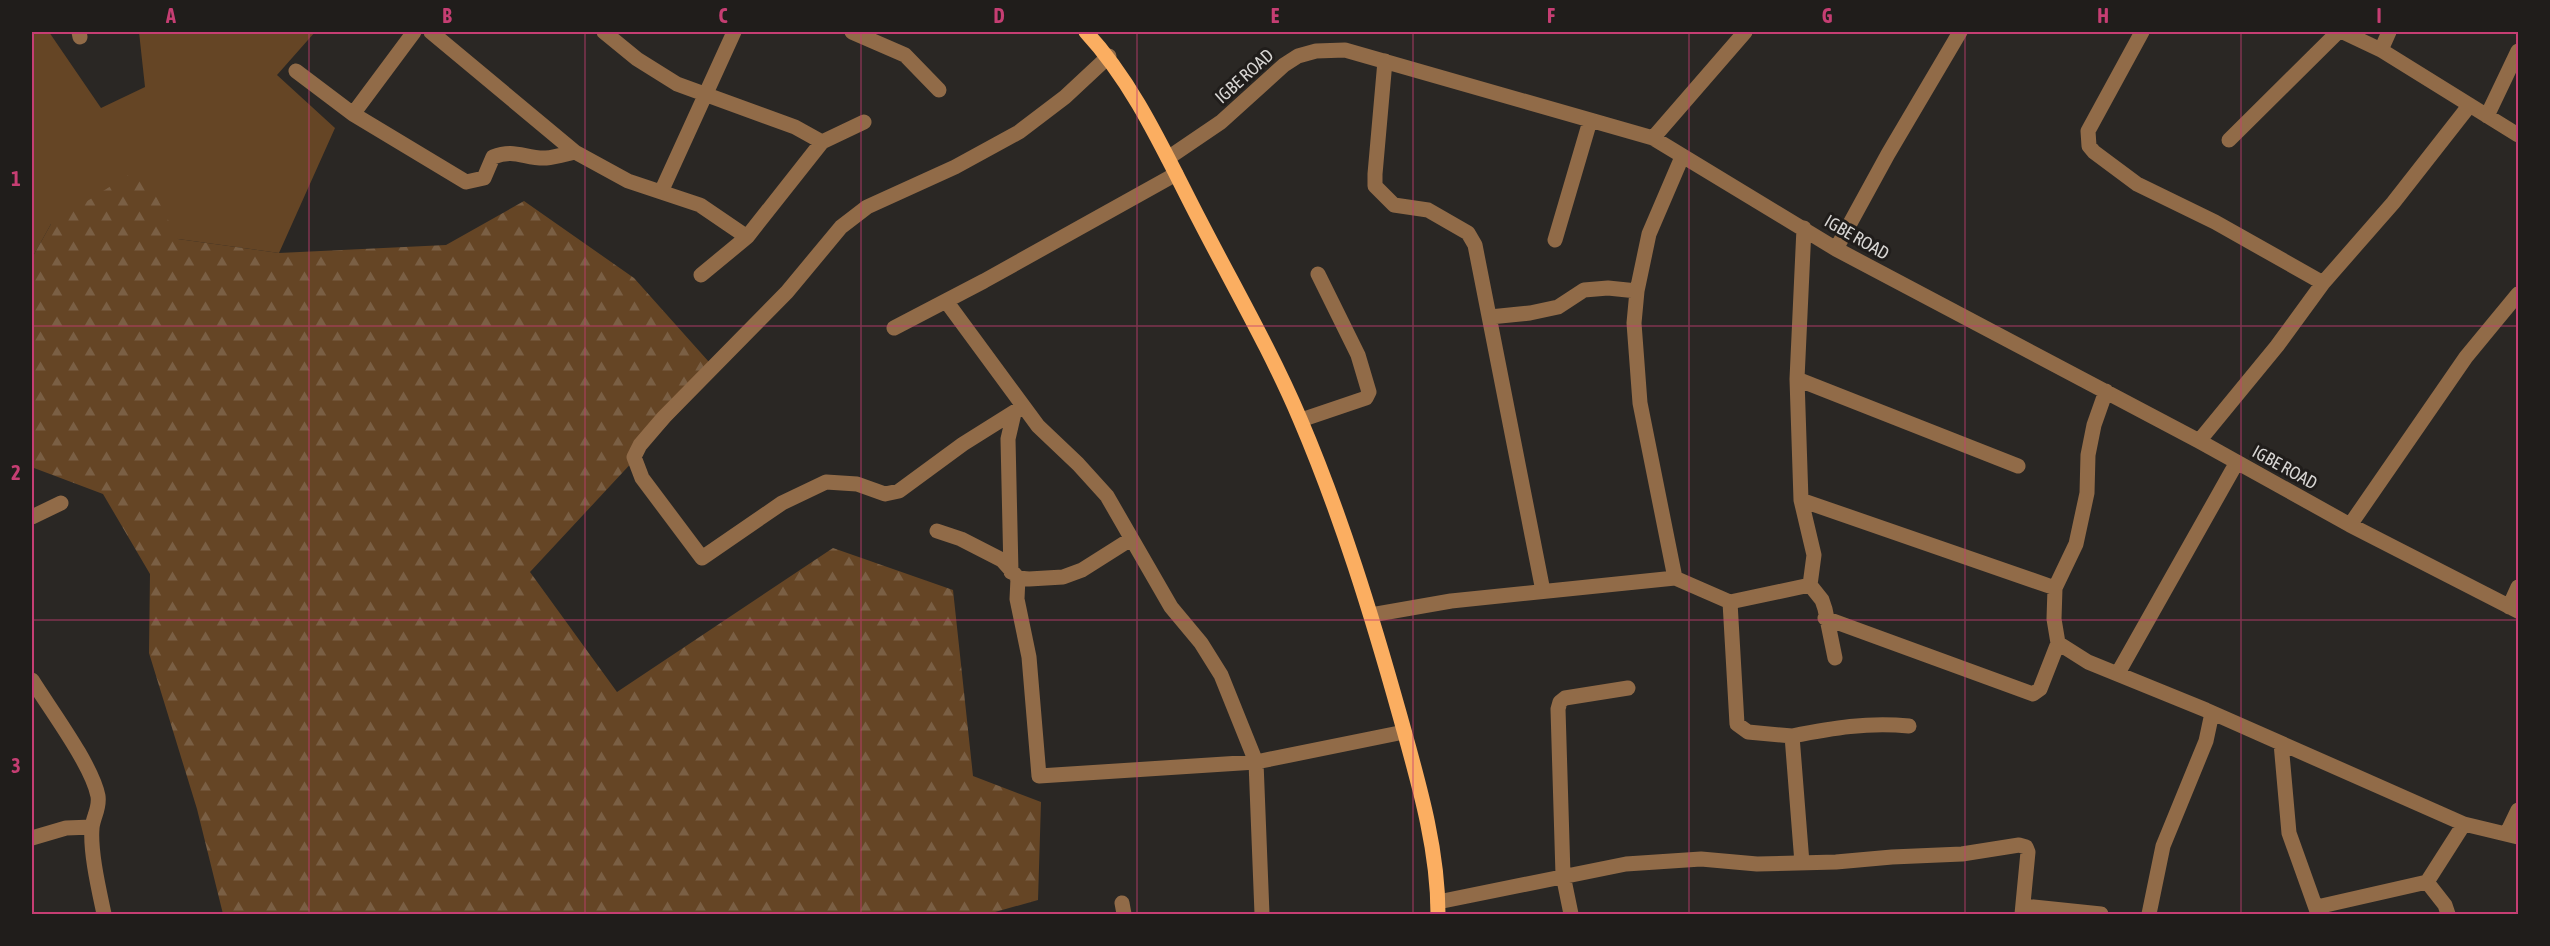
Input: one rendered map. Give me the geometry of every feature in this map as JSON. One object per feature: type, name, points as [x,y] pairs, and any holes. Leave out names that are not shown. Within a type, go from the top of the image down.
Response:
[{"type":"main road","points":[[1086,32],[1109,56],[1168,158],[1300,420],[1371,615],[1404,732],[1434,852],[1438,908]]},
{"type":"street","points":[[353,114],[414,32]]},
{"type":"street","points":[[431,32],[575,152],[628,181],[700,205],[747,237]]},
{"type":"street","points":[[604,32],[654,71],[677,84],[795,128],[822,142]]},
{"type":"street","points":[[660,192],[734,32]]},
{"type":"street","points":[[852,32],[872,38],[905,55],[939,90]]},
{"type":"street","points":[[1653,138],[1745,32]]},
{"type":"street","points":[[1836,249],[1888,154],[1960,32]]},
{"type":"street","points":[[2142,32],[2088,131],[2089,146],[2137,184],[2215,222],[2323,283]]},
{"type":"street","points":[[2229,140],[2338,32]]},
{"type":"street","points":[[2343,32],[2381,50],[2518,135]]},
{"type":"street","points":[[2381,50],[2389,32]]},
{"type":"street","name":"IGBE ROAD","points":[[1168,158],[1221,122],[1284,65],[1298,56],[1316,51],[1345,50],[1653,138],[1836,249],[2199,441],[2350,525],[2514,609]]},
{"type":"street","points":[[2487,116],[2518,51]]},
{"type":"street","points":[[1018,410],[963,444],[894,494],[885,494],[857,484],[826,482],[782,503],[702,558],[642,478],[634,457],[640,445],[664,417],[787,292],[841,227],[867,207],[955,167],[1019,132],[1065,97],[1109,56]]},
{"type":"street","points":[[1385,61],[1375,174],[1376,186],[1394,205],[1428,210],[1468,233],[1477,252],[1543,591]]},
{"type":"street","points":[[296,71],[353,114],[465,182],[483,177],[493,157],[502,153],[516,152],[548,158],[575,152]]},
{"type":"street","points":[[2199,441],[2277,346],[2323,283],[2393,203],[2469,106]]},
{"type":"street","points":[[1555,240],[1590,121]]},
{"type":"street","points":[[701,275],[747,237],[822,142],[864,122]]},
{"type":"street","points":[[1675,578],[1640,403],[1634,323],[1637,291],[1649,234],[1682,157]]},
{"type":"street","points":[[894,328],[1176,174]]},
{"type":"street","points":[[1804,228],[1797,379],[1801,500],[1814,555],[1810,585],[1822,600],[1835,658]]},
{"type":"street","points":[[1300,420],[1366,398],[1369,392],[1353,344],[1318,274]]},
{"type":"street","points":[[1490,317],[1530,313],[1558,307],[1584,290],[1608,288],[1637,291]]},
{"type":"street","points":[[946,301],[1018,410],[1078,464],[1107,496],[1170,607],[1202,643],[1227,686],[1256,762],[1262,915]]},
{"type":"street","points":[[2350,525],[2466,357],[2516,302]]},
{"type":"street","points":[[1797,379],[2018,466]]},
{"type":"street","points":[[1825,618],[2033,694],[2040,689],[2058,643],[2054,619],[2055,588],[2076,544],[2087,493],[2088,455],[2094,425],[2106,392]]},
{"type":"street","points":[[1018,410],[1008,439],[1014,575],[1029,657],[1040,776],[1256,762],[1404,732]]},
{"type":"street","points":[[2118,674],[2237,462]]},
{"type":"street","points":[[1801,500],[2055,588]]},
{"type":"street","points":[[32,517],[61,503]]},
{"type":"street","points":[[937,531],[961,539],[1002,561],[1014,575],[1029,579],[1063,577],[1082,570],[1131,539]]},
{"type":"street","points":[[1371,615],[1452,601],[1675,578],[1730,602],[1810,585]]},
{"type":"street","points":[[2514,609],[2518,587]]},
{"type":"street","points":[[1730,602],[1737,724],[1740,729],[1748,732],[1792,736],[1843,726],[1876,723],[1909,726]]},
{"type":"street","points":[[2058,643],[2088,663],[2212,713],[2464,824],[2513,835],[2518,810]]},
{"type":"street","points":[[32,680],[93,778],[98,799],[97,813],[92,827],[97,881],[104,915]]},
{"type":"street","points":[[1571,915],[1563,875],[1558,709],[1564,698],[1628,688]]},
{"type":"street","points":[[2149,915],[2163,846],[2206,741],[2212,713]]},
{"type":"street","points":[[1792,736],[1802,863]]},
{"type":"street","points":[[2281,743],[2289,834],[2318,911],[2427,882],[2464,824]]},
{"type":"street","points":[[32,838],[66,828],[92,827]]},
{"type":"street","points":[[1438,908],[1563,875],[1626,864],[1701,860],[1757,864],[1802,863],[1962,854],[2019,845],[2026,847],[2028,852],[2023,910],[2101,915]]},
{"type":"street","points":[[2427,882],[2445,905],[2448,915]]},
{"type":"green space","points":[[32,32],[49,32],[101,108],[145,87],[139,32],[315,32],[277,75],[335,128],[279,253],[51,224],[32,258]]},
{"type":"green space","points":[[141,167],[178,239],[279,253],[446,245],[524,201],[634,278],[717,371],[530,572],[617,692],[833,548],[953,590],[973,776],[1041,802],[1038,900],[988,914],[223,914],[197,809],[149,653],[150,574],[103,494],[34,468],[32,459],[32,258],[51,224]]}]
